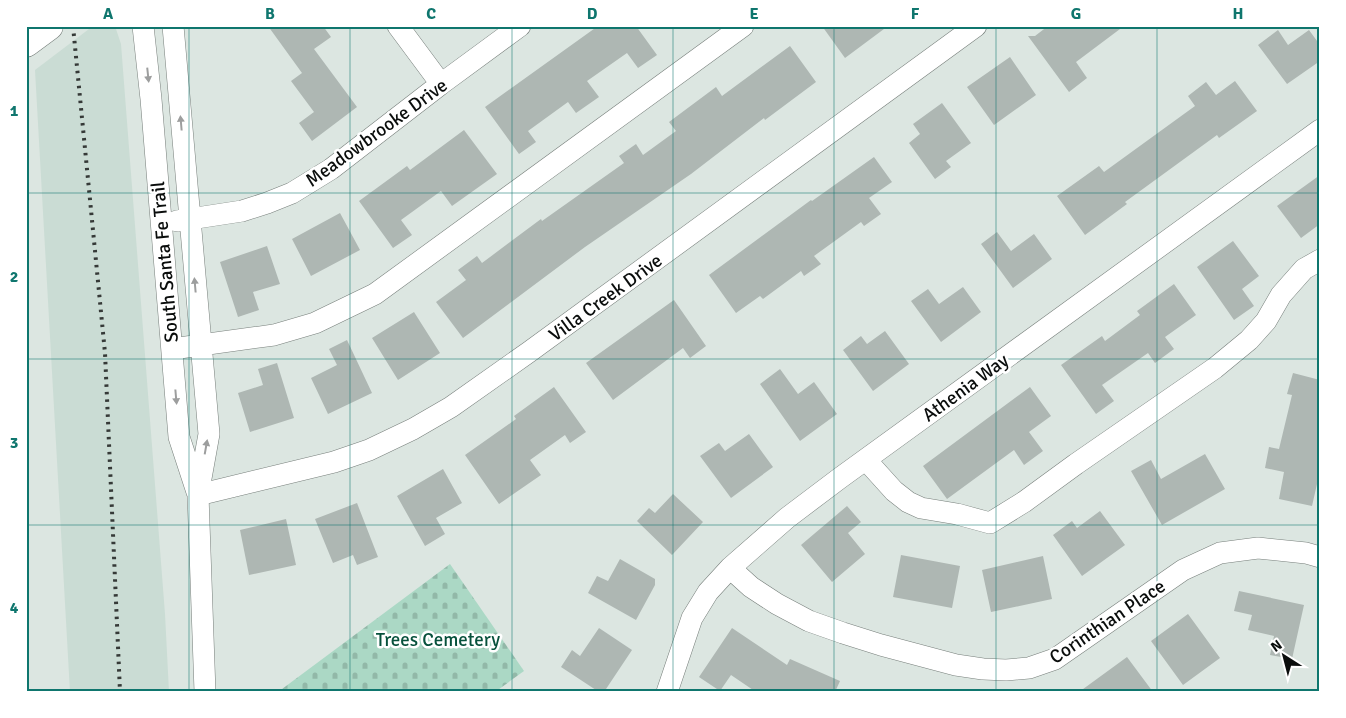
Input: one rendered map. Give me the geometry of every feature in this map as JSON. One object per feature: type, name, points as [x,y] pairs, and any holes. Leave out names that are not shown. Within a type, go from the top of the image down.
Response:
[{"type":"main road","points":[[26,43],[49,26]]},
{"type":"street","name":"South Santa Fe Trail","points":[[143,26],[162,224],[179,437],[198,494]]},
{"type":"street","name":"South Santa Fe Trail","points":[[173,26],[208,434],[198,494],[205,692]]},
{"type":"street","points":[[398,26],[441,84]]},
{"type":"street","name":"Meadowbrooke Drive","points":[[162,224],[242,211],[292,193],[331,169],[520,26]]},
{"type":"street","points":[[172,349],[274,335],[315,323],[375,294],[743,26]]},
{"type":"street","name":"Villa Creek Drive","points":[[198,494],[334,462],[369,450],[413,429],[451,407],[976,26]]},
{"type":"street","name":"Athenia Way","points":[[667,692],[692,618],[708,592],[730,568],[787,518],[1320,130]]},
{"type":"street","points":[[866,460],[894,491],[908,502],[921,508],[957,514],[990,523],[1024,502],[1222,362],[1249,340],[1266,321],[1281,295],[1304,269],[1320,260]]},
{"type":"street","name":"Corinthian Place","points":[[730,568],[751,587],[777,604],[818,624],[881,645],[956,665],[1006,670],[1029,668],[1055,659],[1183,570],[1220,553],[1258,548],[1306,553],[1320,557]]},
{"type":"shaded area","points":[[93,26],[115,26],[121,44],[165,614],[169,692],[70,692],[35,70]]},
{"type":"green space","name":"Trees Cemetery","points":[[450,564],[524,671],[495,692],[278,692]]},
{"type":"building","points":[[268,26],[323,26],[331,37],[314,49],[357,107],[312,141],[299,123],[314,112],[291,81],[302,73]]},
{"type":"building","points":[[598,26],[636,26],[657,55],[638,68],[627,53],[587,81],[599,97],[576,113],[568,102],[528,131],[536,142],[519,154],[485,107]]},
{"type":"building","points":[[822,26],[888,26],[845,58]]},
{"type":"building","points":[[1048,26],[1124,26],[1076,62],[1087,78],[1069,92],[1028,36],[1035,36]]},
{"type":"building","points":[[1278,30],[1288,45],[1309,30],[1320,45],[1320,61],[1287,84],[1258,45]]},
{"type":"building","points":[[790,46],[816,82],[765,120],[764,118],[691,174],[585,247],[463,338],[436,302],[466,280],[458,270],[477,256],[482,263],[541,219],[542,221],[624,163],[619,156],[636,144],[643,155],[676,131],[669,122],[716,87],[722,96]]},
{"type":"building","points":[[1010,57],[1036,95],[994,125],[967,87]]},
{"type":"building","points":[[1235,81],[1257,111],[1219,138],[1217,135],[1125,202],[1127,204],[1085,235],[1057,196],[1099,166],[1104,172],[1195,106],[1188,96],[1206,82],[1216,95]]},
{"type":"building","points":[[942,103],[971,143],[946,161],[951,167],[935,179],[909,143],[920,134],[913,124]]},
{"type":"building","points":[[464,130],[497,174],[452,206],[441,191],[401,220],[412,235],[393,248],[359,201],[407,166],[410,170]]},
{"type":"building","points":[[874,157],[892,182],[869,198],[881,214],[864,226],[861,222],[814,256],[821,264],[804,276],[801,271],[763,299],[760,296],[736,313],[709,275],[811,200]]},
{"type":"building","points":[[1320,175],[1320,224],[1301,238],[1277,206]]},
{"type":"building","points":[[340,213],[360,250],[311,276],[292,239]]},
{"type":"building","points":[[997,232],[1011,251],[1034,234],[1052,259],[1013,288],[981,244]]},
{"type":"building","points":[[1233,241],[1259,276],[1242,289],[1254,306],[1234,320],[1197,267]]},
{"type":"building","points":[[267,246],[280,284],[253,292],[259,310],[238,317],[220,262]]},
{"type":"building","points":[[1174,284],[1196,315],[1165,337],[1174,349],[1155,363],[1148,353],[1102,385],[1114,401],[1096,414],[1061,365],[1102,336],[1105,341],[1140,315],[1137,311]]},
{"type":"building","points":[[963,287],[981,312],[941,342],[911,301],[928,289],[939,304]]},
{"type":"building","points":[[674,300],[706,346],[690,358],[683,348],[613,400],[586,363]]},
{"type":"building","points":[[414,312],[440,353],[398,380],[372,338]]},
{"type":"building","points":[[885,331],[909,364],[873,391],[843,350],[861,336],[867,344]]},
{"type":"building","points":[[347,340],[372,393],[328,414],[311,378],[337,365],[329,349]]},
{"type":"building","points":[[277,363],[294,418],[250,432],[238,393],[263,385],[258,369]]},
{"type":"building","points":[[780,369],[798,394],[814,382],[837,414],[800,441],[760,384]]},
{"type":"building","points":[[1293,373],[1320,380],[1320,485],[1317,484],[1312,506],[1279,499],[1284,472],[1265,468],[1269,447],[1279,449],[1292,395],[1287,394]]},
{"type":"building","points":[[554,387],[586,432],[570,443],[565,435],[530,460],[541,475],[499,504],[465,455],[516,419],[514,416]]},
{"type":"building","points":[[1030,387],[1051,416],[1029,432],[1043,451],[1024,465],[1014,450],[947,499],[923,466]]},
{"type":"building","points":[[749,434],[773,467],[731,498],[700,456],[719,443],[725,451]]},
{"type":"building","points":[[1205,454],[1225,489],[1162,525],[1131,471],[1151,460],[1161,479]]},
{"type":"building","points":[[443,469],[462,503],[436,518],[445,534],[425,546],[397,496]]},
{"type":"building","points":[[673,494],[703,522],[672,555],[637,521],[649,508],[655,513]]},
{"type":"building","points":[[357,503],[378,557],[357,565],[353,555],[333,563],[315,519]]},
{"type":"building","points":[[847,506],[861,522],[848,533],[865,554],[832,582],[801,545]]},
{"type":"building","points":[[1100,511],[1125,545],[1082,576],[1053,535],[1072,521],[1077,528]]},
{"type":"building","points":[[286,519],[296,565],[249,575],[240,530]]},
{"type":"building","points":[[901,555],[960,566],[952,608],[893,597]]},
{"type":"building","points":[[1043,556],[1052,599],[991,612],[982,570]]},
{"type":"building","points":[[620,559],[655,579],[655,585],[636,620],[588,593],[597,576],[608,581]]},
{"type":"building","points":[[1239,591],[1304,605],[1292,659],[1270,655],[1274,636],[1248,630],[1252,615],[1234,611]]},
{"type":"building","points":[[1188,614],[1220,658],[1183,685],[1151,641]]},
{"type":"building","points":[[599,628],[632,650],[604,692],[599,692],[561,667],[572,650],[580,656]]},
{"type":"building","points":[[732,628],[787,665],[790,659],[840,681],[835,692],[756,692],[731,675],[720,691],[699,677]]},
{"type":"building","points":[[1127,657],[1153,692],[1079,692]]},
{"type":"railway","points":[[73,26],[105,353],[120,692]]}]
